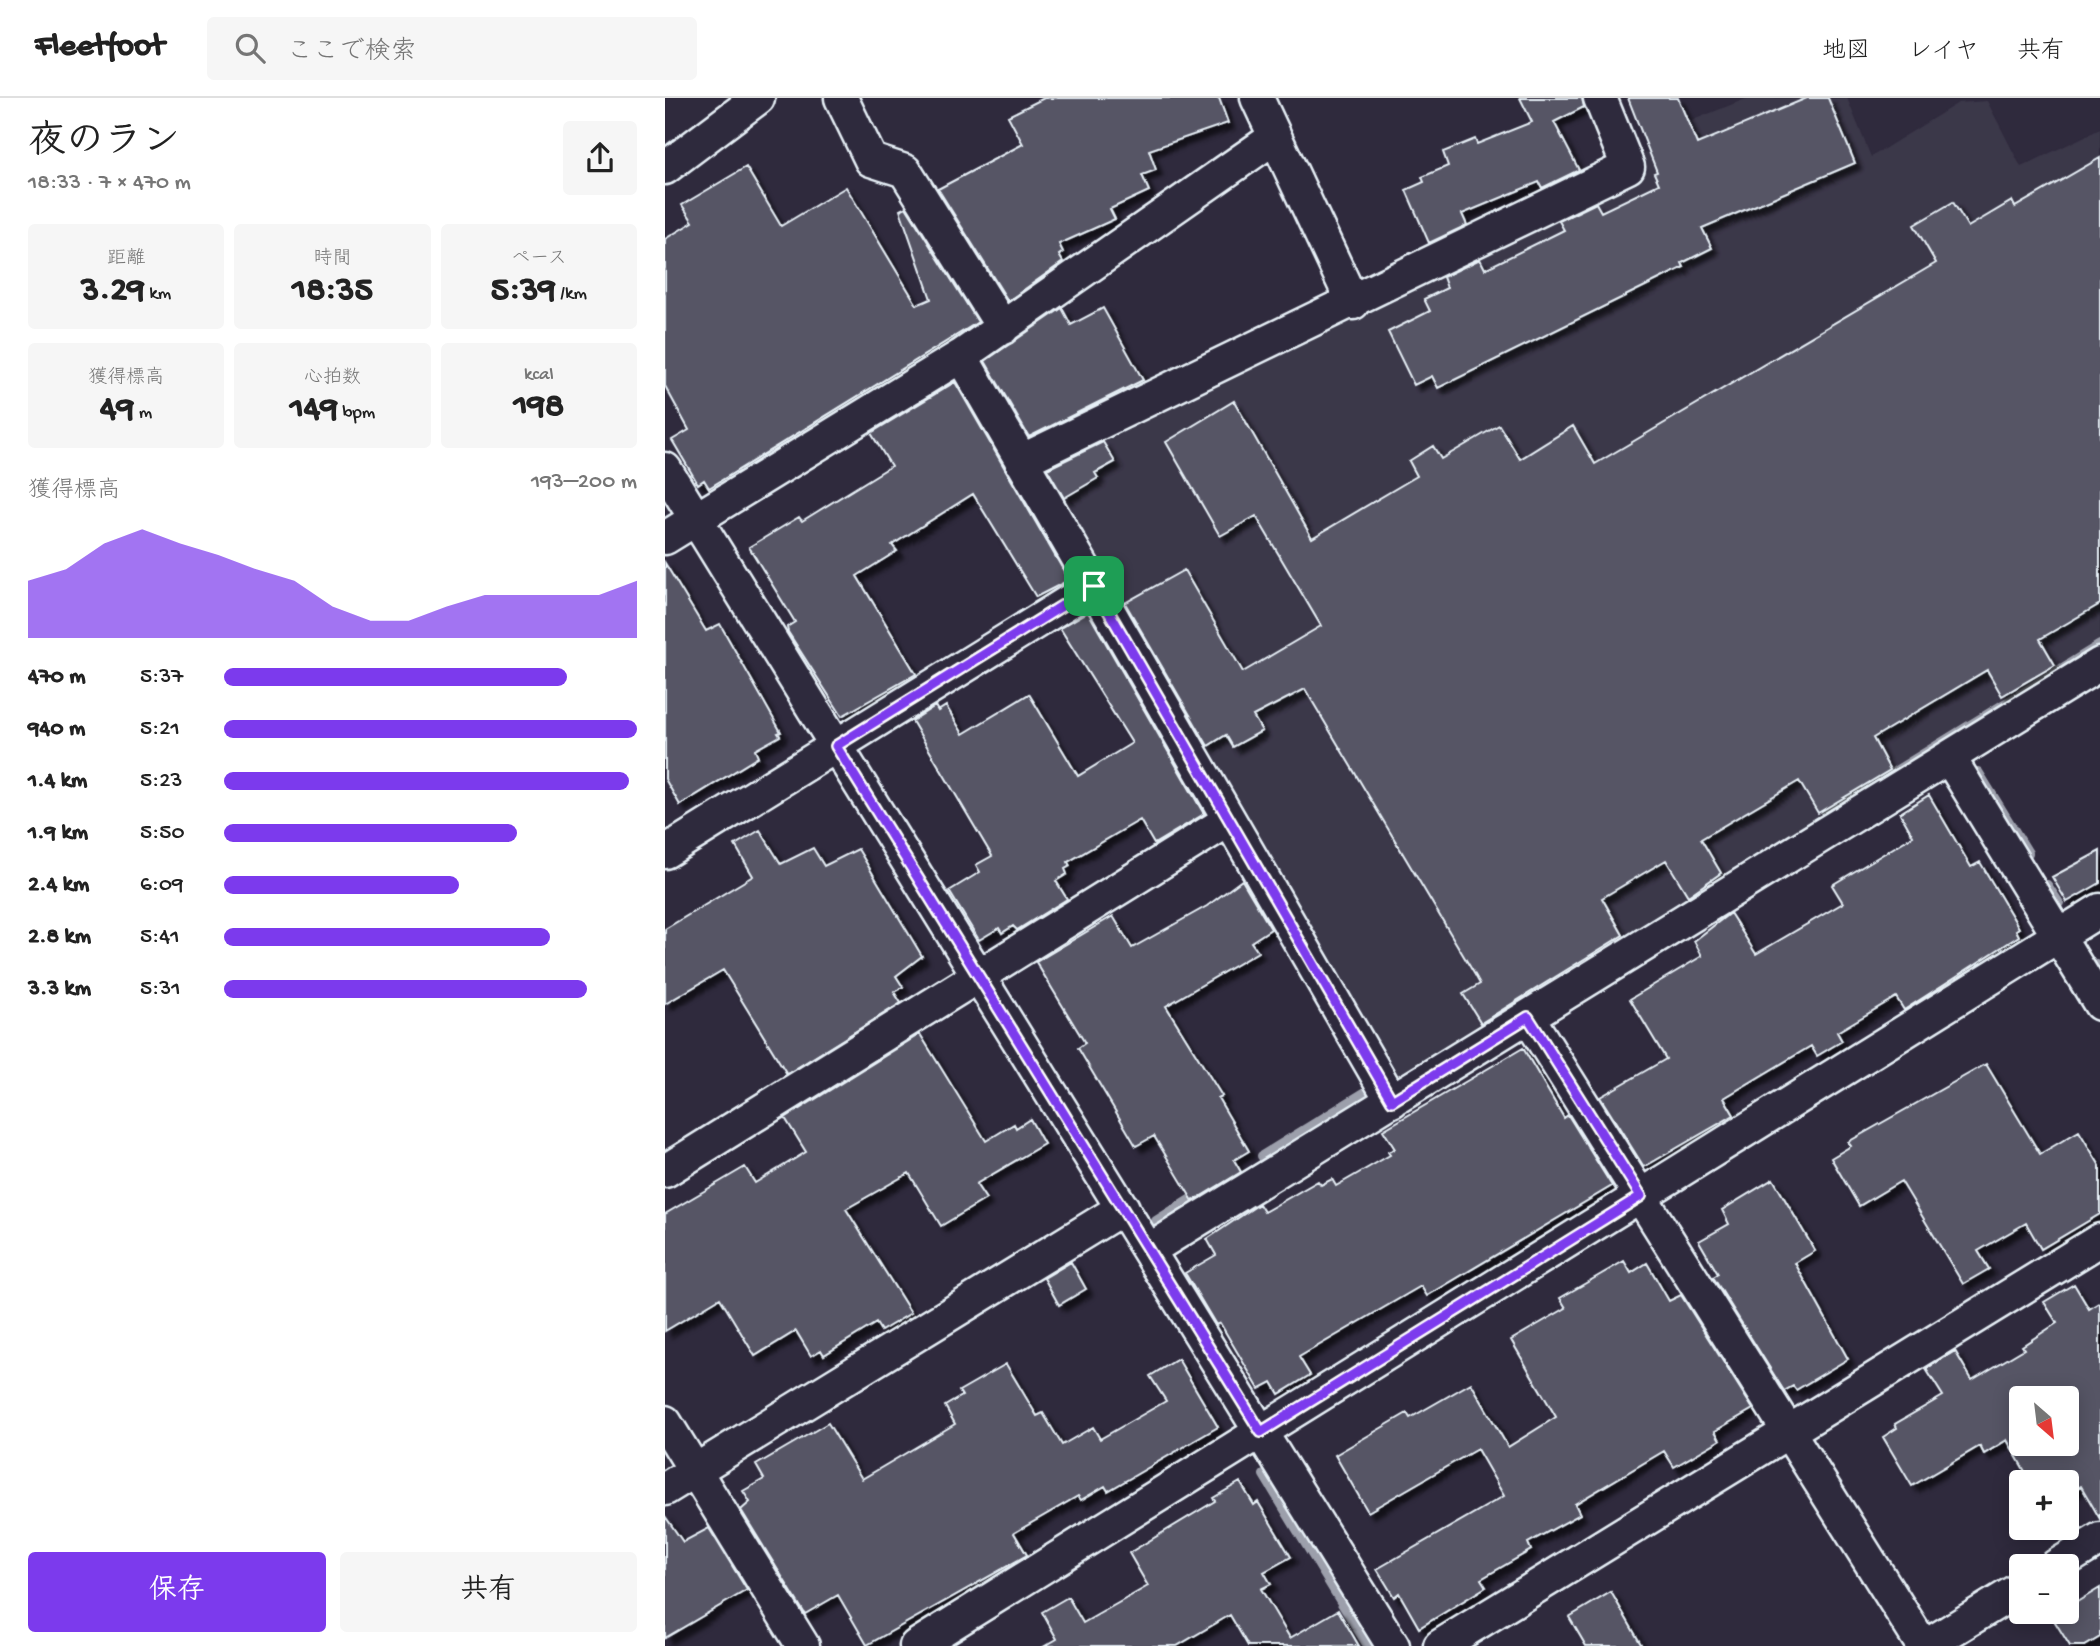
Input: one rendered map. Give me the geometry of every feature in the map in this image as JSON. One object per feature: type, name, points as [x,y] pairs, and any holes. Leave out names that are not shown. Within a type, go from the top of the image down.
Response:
[{"type":"street","points":[[665,168],[758,98]]},
{"type":"street","points":[[841,98],[871,160],[905,171],[1003,328]]},
{"type":"street","points":[[1021,461],[1353,303],[1628,167],[1600,98]]},
{"type":"street","points":[[1269,102],[1275,137],[1353,303]]},
{"type":"street","points":[[665,538],[961,356],[1275,137]]},
{"type":"street","points":[[961,356],[1392,1101]]},
{"type":"street","points":[[665,469],[1394,1646]]},
{"type":"street","points":[[665,852],[1094,586]]},
{"type":"street","points":[[1149,1250],[2100,664]]},
{"type":"street","points":[[1949,757],[2100,1004]]},
{"type":"street","points":[[665,1171],[1229,820]]},
{"type":"street","points":[[916,1646],[2100,910]]},
{"type":"street","points":[[1528,1017],[1924,1646],[2009,1595]]},
{"type":"street","points":[[665,1489],[1123,1208]]},
{"type":"street","points":[[1440,1646],[2100,1240]]},
{"type":"street","points":[[665,1422],[803,1646]]},
{"type":"street","points":[[2076,1554],[2100,1539]]},
{"type":"shaded area","points":[[1748,98],[1847,98],[1871,157],[1958,103],[1987,101],[2021,167],[2100,129],[2100,643],[1394,1083],[1041,470],[1043,456],[1648,170],[1642,154],[1663,145],[1658,134]]},
{"type":"building","points":[[1044,98],[1219,98],[1228,123],[1149,150],[1156,170],[1142,175],[1149,191],[1110,209],[1115,219],[1059,244],[1063,252],[1059,255],[1063,262],[1008,301],[938,189],[1023,144],[1008,116]]},
{"type":"building","points":[[1520,98],[1582,98],[1584,107],[1554,122],[1579,170],[1542,188],[1539,182],[1462,214],[1467,225],[1429,243],[1406,190],[1424,182],[1422,177],[1448,166],[1443,152],[1475,139],[1477,144],[1532,122]]},
{"type":"building","points":[[1628,98],[1678,98],[1697,144],[1807,98],[1828,98],[1855,163],[1702,228],[1712,248],[1682,263],[1684,267],[1438,388],[1432,376],[1414,385],[1388,332],[1430,311],[1424,299],[1447,288],[1443,277],[1480,259],[1485,269],[1564,230],[1559,221],[1596,203],[1601,212],[1659,184],[1654,173],[1657,172]]},
{"type":"building","points":[[2100,158],[2100,604],[2040,639],[2055,665],[2002,696],[1987,670],[1873,738],[1890,770],[1818,813],[1799,781],[1701,839],[1721,873],[1688,896],[1666,860],[1602,898],[1623,935],[1481,1023],[1463,994],[1480,984],[1305,689],[1253,716],[1262,731],[1233,747],[1226,735],[1208,746],[1125,603],[1184,570],[1243,672],[1321,626],[1256,516],[1220,536],[1166,442],[1234,401],[1312,538],[1417,476],[1409,461],[1433,446],[1441,459],[1499,425],[1520,459],[1573,426],[1595,464],[1936,263],[1914,225],[1953,202],[1968,227],[2012,201],[2015,207]]},
{"type":"building","points":[[746,167],[781,226],[846,187],[917,305],[931,299],[900,210],[906,207],[978,322],[709,488],[704,480],[698,484],[672,440],[689,430],[665,386],[665,239],[693,222],[682,205]]},
{"type":"building","points":[[1062,308],[1071,325],[1103,308],[1143,380],[1029,437],[985,361]]},
{"type":"building","points":[[955,382],[1069,580],[1036,597],[973,494],[892,545],[897,551],[857,576],[916,674],[842,716],[788,632],[787,627],[795,622],[749,547],[799,517],[802,521],[891,466],[871,433]]},
{"type":"building","points":[[1103,442],[1115,462],[1095,473],[1098,478],[1064,498],[1047,469]]},
{"type":"building","points":[[665,563],[706,631],[720,624],[781,732],[778,733],[780,736],[755,750],[758,757],[680,805],[665,779]]},
{"type":"building","points":[[1088,612],[1204,814],[1154,844],[1140,820],[1068,862],[1070,866],[1065,869],[1067,874],[1056,881],[1067,899],[1017,930],[1013,926],[1002,933],[999,928],[979,940],[949,891],[980,872],[976,865],[992,856],[912,721],[935,706],[938,711],[946,706],[963,734],[1029,694],[1078,776],[1132,743],[1060,628]]},
{"type":"building","points":[[1929,795],[1971,867],[1980,862],[2019,928],[2016,930],[2019,936],[1904,1010],[1896,997],[1837,1032],[1842,1041],[1817,1056],[1811,1046],[1724,1098],[1734,1115],[1644,1167],[1600,1097],[1666,1059],[1630,999],[1702,956],[1694,941],[1730,913],[1756,954],[1843,903],[1832,885],[1913,836],[1900,813]]},
{"type":"building","points":[[760,830],[781,864],[813,848],[824,866],[858,849],[922,956],[896,976],[903,987],[894,992],[901,1003],[787,1074],[723,970],[665,1004],[665,929],[753,876],[735,845]]},
{"type":"building","points":[[2100,851],[2100,883],[2067,902],[2052,877]]},
{"type":"building","points":[[1242,880],[1271,929],[1251,942],[1258,952],[1166,1006],[1222,1096],[1218,1098],[1249,1151],[1234,1160],[1241,1172],[1193,1201],[1154,1136],[1136,1146],[1078,1048],[1085,1043],[1036,962],[1113,916],[1132,948],[1207,906]]},
{"type":"building","points":[[920,1034],[986,1141],[1014,1124],[1016,1128],[1030,1119],[1044,1144],[976,1184],[986,1199],[941,1226],[909,1173],[846,1209],[911,1313],[881,1331],[876,1323],[824,1355],[821,1350],[811,1356],[796,1331],[755,1356],[720,1298],[665,1331],[665,1214],[745,1167],[755,1183],[806,1152],[785,1118]]},
{"type":"building","points":[[1523,1048],[1564,1118],[1568,1115],[1612,1186],[1427,1296],[1421,1286],[1299,1357],[1310,1375],[1279,1394],[1272,1382],[1259,1389],[1220,1323],[1216,1325],[1185,1273],[1216,1255],[1207,1239],[1259,1204],[1264,1212],[1318,1181],[1321,1185],[1332,1179],[1336,1186],[1390,1155],[1388,1152],[1395,1149],[1383,1130]]},
{"type":"building","points":[[1986,1064],[2040,1154],[2079,1131],[2100,1166],[2100,1214],[2041,1249],[2026,1223],[1978,1251],[1989,1269],[1963,1284],[1901,1181],[1859,1206],[1831,1158],[1851,1146],[1848,1142]]},
{"type":"building","points":[[1773,1179],[1815,1251],[1795,1263],[1848,1359],[1796,1390],[1793,1386],[1784,1391],[1713,1277],[1718,1274],[1699,1241],[1729,1224],[1722,1210]]},
{"type":"building","points":[[1624,1261],[1631,1273],[1647,1263],[1669,1301],[1681,1295],[1753,1409],[1715,1431],[1720,1440],[1674,1467],[1664,1451],[1575,1504],[1580,1514],[1528,1543],[1531,1550],[1481,1579],[1486,1587],[1419,1628],[1399,1593],[1394,1597],[1377,1569],[1504,1496],[1477,1449],[1368,1512],[1335,1455],[1407,1413],[1410,1418],[1471,1383],[1508,1447],[1556,1417],[1511,1340],[1566,1308],[1560,1298]]},
{"type":"building","points":[[1071,1262],[1086,1289],[1059,1305],[1044,1278]]},
{"type":"building","points":[[2074,1284],[2089,1309],[2100,1302],[2100,1519],[2081,1486],[2079,1487],[2079,1470],[2024,1470],[2016,1456],[2079,1456],[2079,1386],[2009,1386],[2009,1444],[2007,1440],[1984,1454],[1980,1446],[1912,1486],[1883,1437],[1897,1428],[1895,1424],[1943,1396],[1926,1369],[1955,1351],[1972,1380],[2024,1349],[2022,1346],[2057,1323],[2044,1302]]},
{"type":"building","points":[[1178,1359],[1218,1427],[1108,1491],[1105,1486],[1081,1500],[1078,1496],[1014,1533],[1027,1555],[867,1645],[838,1595],[805,1614],[741,1510],[750,1502],[743,1491],[764,1479],[756,1465],[828,1423],[862,1479],[955,1424],[945,1406],[962,1396],[959,1391],[1006,1364],[1037,1416],[1043,1413],[1062,1445],[1093,1427],[1100,1439],[1166,1401],[1150,1376]]},
{"type":"building","points":[[1240,1482],[1254,1505],[1258,1502],[1291,1557],[1264,1572],[1271,1584],[1261,1589],[1290,1638],[1338,1610],[1359,1646],[1248,1646],[1230,1615],[1177,1646],[1045,1646],[1057,1639],[1042,1612],[1068,1597],[1083,1623],[1148,1586],[1129,1553],[1215,1501],[1213,1498]]},
{"type":"building","points":[[665,1516],[683,1542],[709,1528],[747,1590],[665,1638]]},
{"type":"building","points":[[2100,1588],[2100,1637],[2085,1646],[2070,1646],[2056,1624],[2079,1624],[2079,1601]]},
{"type":"building","points":[[1611,1592],[1642,1646],[1586,1646],[1569,1617]]},
{"type":"waterway","points":[[1826,814],[2100,645]]},
{"type":"waterway","points":[[1978,772],[2028,853]]},
{"type":"waterway","points":[[2047,885],[2059,903]]},
{"type":"waterway","points":[[2097,965],[2100,969]]},
{"type":"waterway","points":[[1262,1156],[1369,1090]]},
{"type":"waterway","points":[[1156,1221],[1204,1191]]},
{"type":"waterway","points":[[1264,1475],[1368,1646]]},
{"type":"route","points":[[1094,586],[1392,1101],[1528,1017],[1641,1196],[1261,1432],[836,746],[1094,586]]}]
